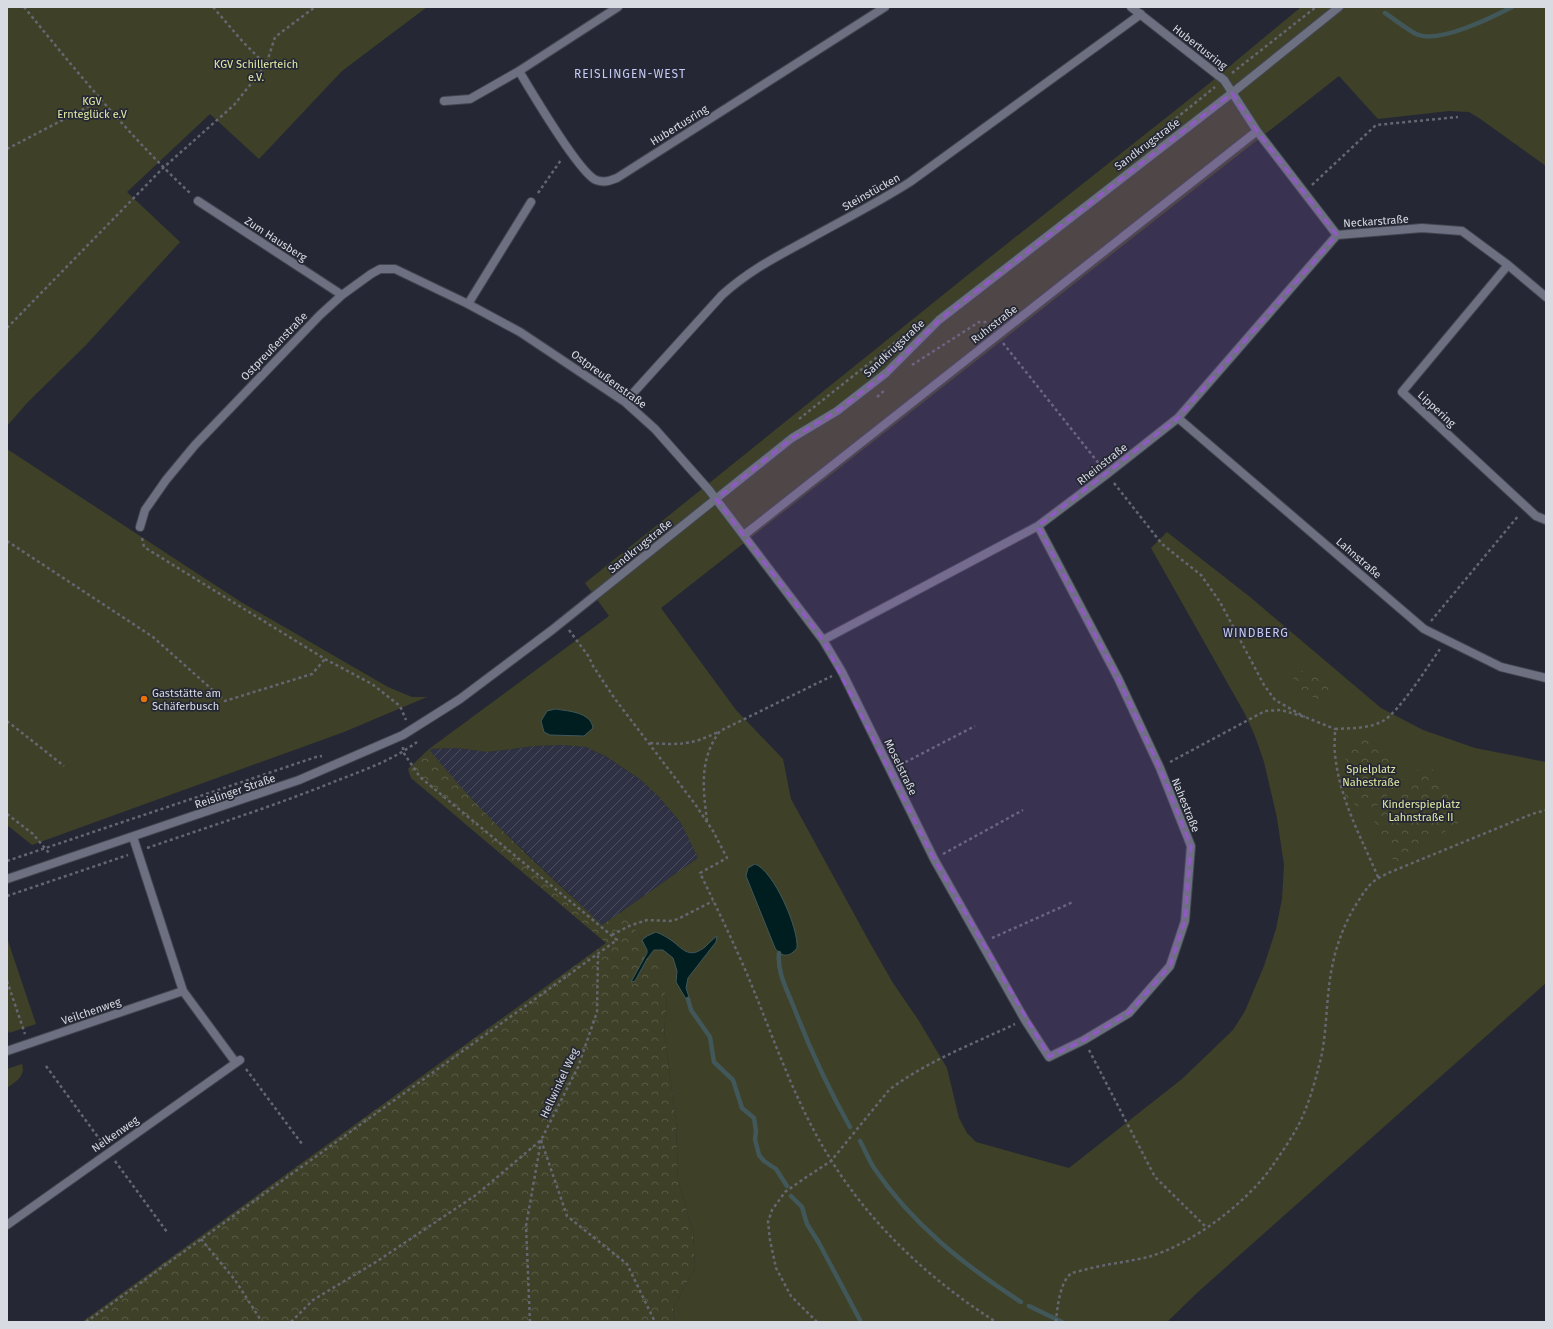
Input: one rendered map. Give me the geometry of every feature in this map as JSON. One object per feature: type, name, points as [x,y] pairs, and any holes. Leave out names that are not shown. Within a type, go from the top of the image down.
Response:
[{"type":"street","points":[[444,101],[470,99],[518,71],[618,7]]},
{"type":"street","name":"Hubertusring","points":[[518,71],[569,150],[588,175],[595,180],[604,182],[617,178],[885,7]]},
{"type":"street","name":"Hubertusring","points":[[1131,7],[1224,80],[1232,93]]},
{"type":"street","name":"Sandkrugstraße","points":[[460,699],[552,630],[792,438],[837,410],[886,373],[939,320],[1232,93],[1339,7]]},
{"type":"street","name":"Steinstücken","points":[[626,402],[722,295],[740,279],[762,264],[888,196],[910,182],[1141,14]]},
{"type":"street","name":"Neckarstraße","points":[[1232,93],[1257,131],[1337,235],[1422,228],[1462,231],[1508,265],[1546,297]]},
{"type":"street","name":"Ruhrstraße","points":[[744,535],[1257,131]]},
{"type":"street","name":"Zum Hausberg","points":[[198,201],[342,295]]},
{"type":"street","points":[[468,304],[531,202]]},
{"type":"street","name":"Rheinstraße","points":[[823,640],[1038,526],[1107,474],[1178,418],[1337,235]]},
{"type":"street","name":"Lippering","points":[[1508,265],[1402,392],[1536,516],[1546,520]]},
{"type":"street","name":"Ostpreußenstraße","points":[[140,527],[146,510],[166,480],[195,445],[320,315],[342,295],[380,269],[395,269],[468,304],[520,332],[626,402],[655,429],[716,499]]},
{"type":"street","name":"Lahnstraße","points":[[1178,418],[1424,629],[1447,639],[1501,667],[1546,678]]},
{"type":"street","name":"Moselstraße","points":[[716,499],[823,640],[842,672],[934,859],[1025,1020],[1049,1056]]},
{"type":"street","name":"Nahestraße","points":[[1038,526],[1118,678],[1160,768],[1191,846],[1185,921],[1170,966],[1129,1013],[1084,1040],[1049,1056]]},
{"type":"street","name":"Reislinger Straße","points":[[7,879],[299,780],[402,735],[460,699]]},
{"type":"street","points":[[133,837],[183,991],[238,1062]]},
{"type":"street","name":"Veilchenweg","points":[[7,1051],[183,991]]},
{"type":"street","name":"Nelkenweg","points":[[7,1225],[238,1062]]},
{"type":"path","points":[[24,7],[101,100],[163,168],[198,201]]},
{"type":"path","points":[[213,7],[266,65]]},
{"type":"path","points":[[7,328],[163,168],[234,104],[266,65],[275,37],[315,7]]},
{"type":"path","points":[[1126,159],[1316,7]]},
{"type":"path","points":[[7,149],[101,100]]},
{"type":"path","points":[[1304,192],[1376,125],[1458,117]]},
{"type":"path","points":[[531,202],[569,150]]},
{"type":"path","points":[[798,419],[915,326]]},
{"type":"path","points":[[997,335],[1162,544],[1201,575],[1220,602],[1264,685],[1275,700],[1305,717]]},
{"type":"path","points":[[1424,629],[1526,506]]},
{"type":"path","points":[[86,1322],[617,940],[420,777],[403,752],[402,735],[406,719],[400,706],[372,684],[325,659],[144,547],[140,527]]},
{"type":"path","points":[[7,542],[153,637],[225,701],[312,674],[325,659]]},
{"type":"path","points":[[570,630],[615,699],[691,798],[707,822],[727,858],[700,873],[744,966],[779,1056],[801,1105],[831,1161],[865,1208],[915,1262],[942,1284],[996,1322]]},
{"type":"path","points":[[1160,768],[1265,711],[1281,710],[1305,717],[1335,729],[1367,727],[1384,720],[1400,705],[1447,639]]},
{"type":"path","points":[[649,743],[678,745],[694,742],[842,672]]},
{"type":"path","points":[[402,722],[406,719]]},
{"type":"path","points":[[7,721],[64,766]]},
{"type":"path","points":[[891,770],[975,726]]},
{"type":"path","points":[[1335,729],[1335,754],[1338,774],[1345,800],[1359,836],[1378,877]]},
{"type":"path","points":[[707,822],[702,785],[704,768],[713,740],[720,731]]},
{"type":"path","points":[[7,896],[296,797],[403,752]]},
{"type":"path","points":[[7,861],[309,759],[323,756]]},
{"type":"path","points":[[934,859],[1023,810]]},
{"type":"path","points":[[1056,1322],[1060,1294],[1064,1284],[1071,1274],[1096,1266],[1148,1256],[1188,1240],[1222,1217],[1270,1170],[1299,1125],[1309,1098],[1321,1057],[1329,986],[1340,936],[1353,910],[1370,883],[1378,877],[1532,814],[1546,810]]},
{"type":"path","points":[[7,814],[32,834],[56,862]]},
{"type":"path","points":[[612,935],[629,926],[647,920],[670,921],[678,919],[713,901]]},
{"type":"path","points":[[982,943],[1073,902]]},
{"type":"path","name":"Hellwinkel Weg","points":[[291,1322],[313,1300],[376,1262],[476,1196],[541,1140],[578,1066],[597,1012],[598,954]]},
{"type":"path","points":[[7,981],[28,1044]]},
{"type":"path","points":[[817,1322],[791,1296],[776,1268],[768,1222],[772,1210],[785,1192],[831,1161],[889,1090],[901,1081],[948,1055],[1025,1020]]},
{"type":"path","points":[[1084,1040],[1155,1177],[1207,1228]]},
{"type":"path","points":[[238,1062],[302,1144]]},
{"type":"path","points":[[530,1322],[526,1226],[541,1140]]},
{"type":"path","points":[[541,1140],[567,1216],[627,1264],[655,1322]]},
{"type":"path","points":[[200,1239],[235,1280],[262,1322]]},
{"type":"highlighted area","points":[[1232,93],[1257,131],[1337,235],[1178,418],[1038,526],[1118,678],[1160,768],[1191,846],[1185,921],[1170,966],[1129,1013],[1084,1040],[1049,1057],[934,859],[823,640],[716,499],[792,438],[837,411],[886,373],[939,320]]},
{"type":"shaded area","points":[[555,709],[584,715],[591,723],[593,728],[584,736],[550,735],[544,732],[541,721],[547,711]]},
{"type":"shaded area","points":[[562,745],[586,747],[607,757],[641,780],[660,798],[681,823],[699,858],[602,925],[489,817],[451,777],[429,749],[457,748],[487,752],[535,746]]},
{"type":"shaded area","points":[[755,864],[770,877],[790,915],[797,939],[797,948],[789,955],[783,955],[775,948],[746,876],[748,868]]},
{"type":"shaded area","points":[[656,932],[668,938],[682,949],[693,953],[705,947],[717,936],[716,942],[688,978],[686,988],[689,997],[688,999],[686,999],[676,982],[677,971],[673,958],[663,950],[654,950],[647,959],[635,981],[631,982],[647,953],[642,940]]},
{"type":"green space","name":"KGV Ernteglück e.V","points":[[7,7],[427,7],[342,71],[259,159],[210,114],[127,192],[180,242],[86,345],[28,402],[7,426]]},
{"type":"green space","points":[[1301,7],[1546,7],[1546,166],[1469,112],[1449,111],[1378,119],[1339,76],[661,608],[736,710],[783,759],[791,799],[893,983],[919,1021],[947,1068],[959,1118],[967,1133],[976,1142],[1069,1168],[1182,1079],[1233,1030],[1245,1011],[1264,966],[1276,929],[1282,899],[1284,865],[1277,818],[1264,762],[1255,736],[1245,714],[1151,548],[1167,532],[1250,597],[1381,708],[1423,730],[1475,748],[1546,762],[1546,983],[1198,1292],[1167,1322],[675,1322],[673,1308],[695,1268],[693,1232],[678,1180],[676,1121],[664,1030],[667,1001],[651,949],[621,912],[698,858],[681,823],[660,798],[641,780],[607,757],[586,747],[562,745],[535,746],[487,752],[457,748],[429,749],[609,616],[585,583],[979,266],[1206,86]]},
{"type":"green space","points":[[7,449],[241,602],[388,687],[412,697],[427,697],[344,732],[32,845],[7,825]]},
{"type":"green space","points":[[1296,668],[1334,685],[1327,703],[1291,688]]},
{"type":"green space","name":"Spielplatz Nahestraße","points":[[1374,736],[1403,780],[1370,812],[1345,800],[1346,745]]},
{"type":"green space","points":[[429,749],[490,818],[602,925],[621,912],[651,949],[659,970],[667,1001],[664,1030],[676,1121],[678,1180],[693,1232],[695,1268],[673,1308],[675,1322],[82,1322],[606,943],[411,778],[408,769]]},
{"type":"green space","name":"Kinderspieplatz Lahnstraße II","points":[[1419,769],[1436,770],[1463,820],[1395,864],[1371,815]]},
{"type":"green space","points":[[7,938],[36,1024],[9,1033],[7,1027]]},
{"type":"green space","points":[[22,1064],[23,1072],[17,1080],[7,1088],[7,1069]]},
{"type":"waterway","points":[[1385,13],[1416,34],[1428,37],[1466,28],[1512,7]]},
{"type":"waterway","points":[[779,953],[779,966],[799,1021],[812,1052],[850,1127]]},
{"type":"waterway","points":[[688,999],[691,1010],[710,1037],[714,1062],[733,1080],[742,1108],[754,1118],[756,1131],[755,1139],[759,1155],[764,1161],[776,1169],[787,1186]]},
{"type":"waterway","points":[[860,1141],[874,1168],[905,1208],[923,1226],[960,1258],[1021,1302]]},
{"type":"waterway","points":[[791,1196],[802,1207],[807,1224],[819,1243],[861,1322]]},
{"type":"waterway","points":[[1029,1306],[1062,1322]]},
{"type":"place","name":"Gaststätte am Schäferbusch","points":[[144,699]]},
{"type":"district","name":"REISLINGEN-WEST","points":[[630,74]]},
{"type":"district","name":"WINDBERG","points":[[1256,633]]},
{"type":"park label","name":"KGV Schillerteich e.V.","points":[[256,70]]}]
